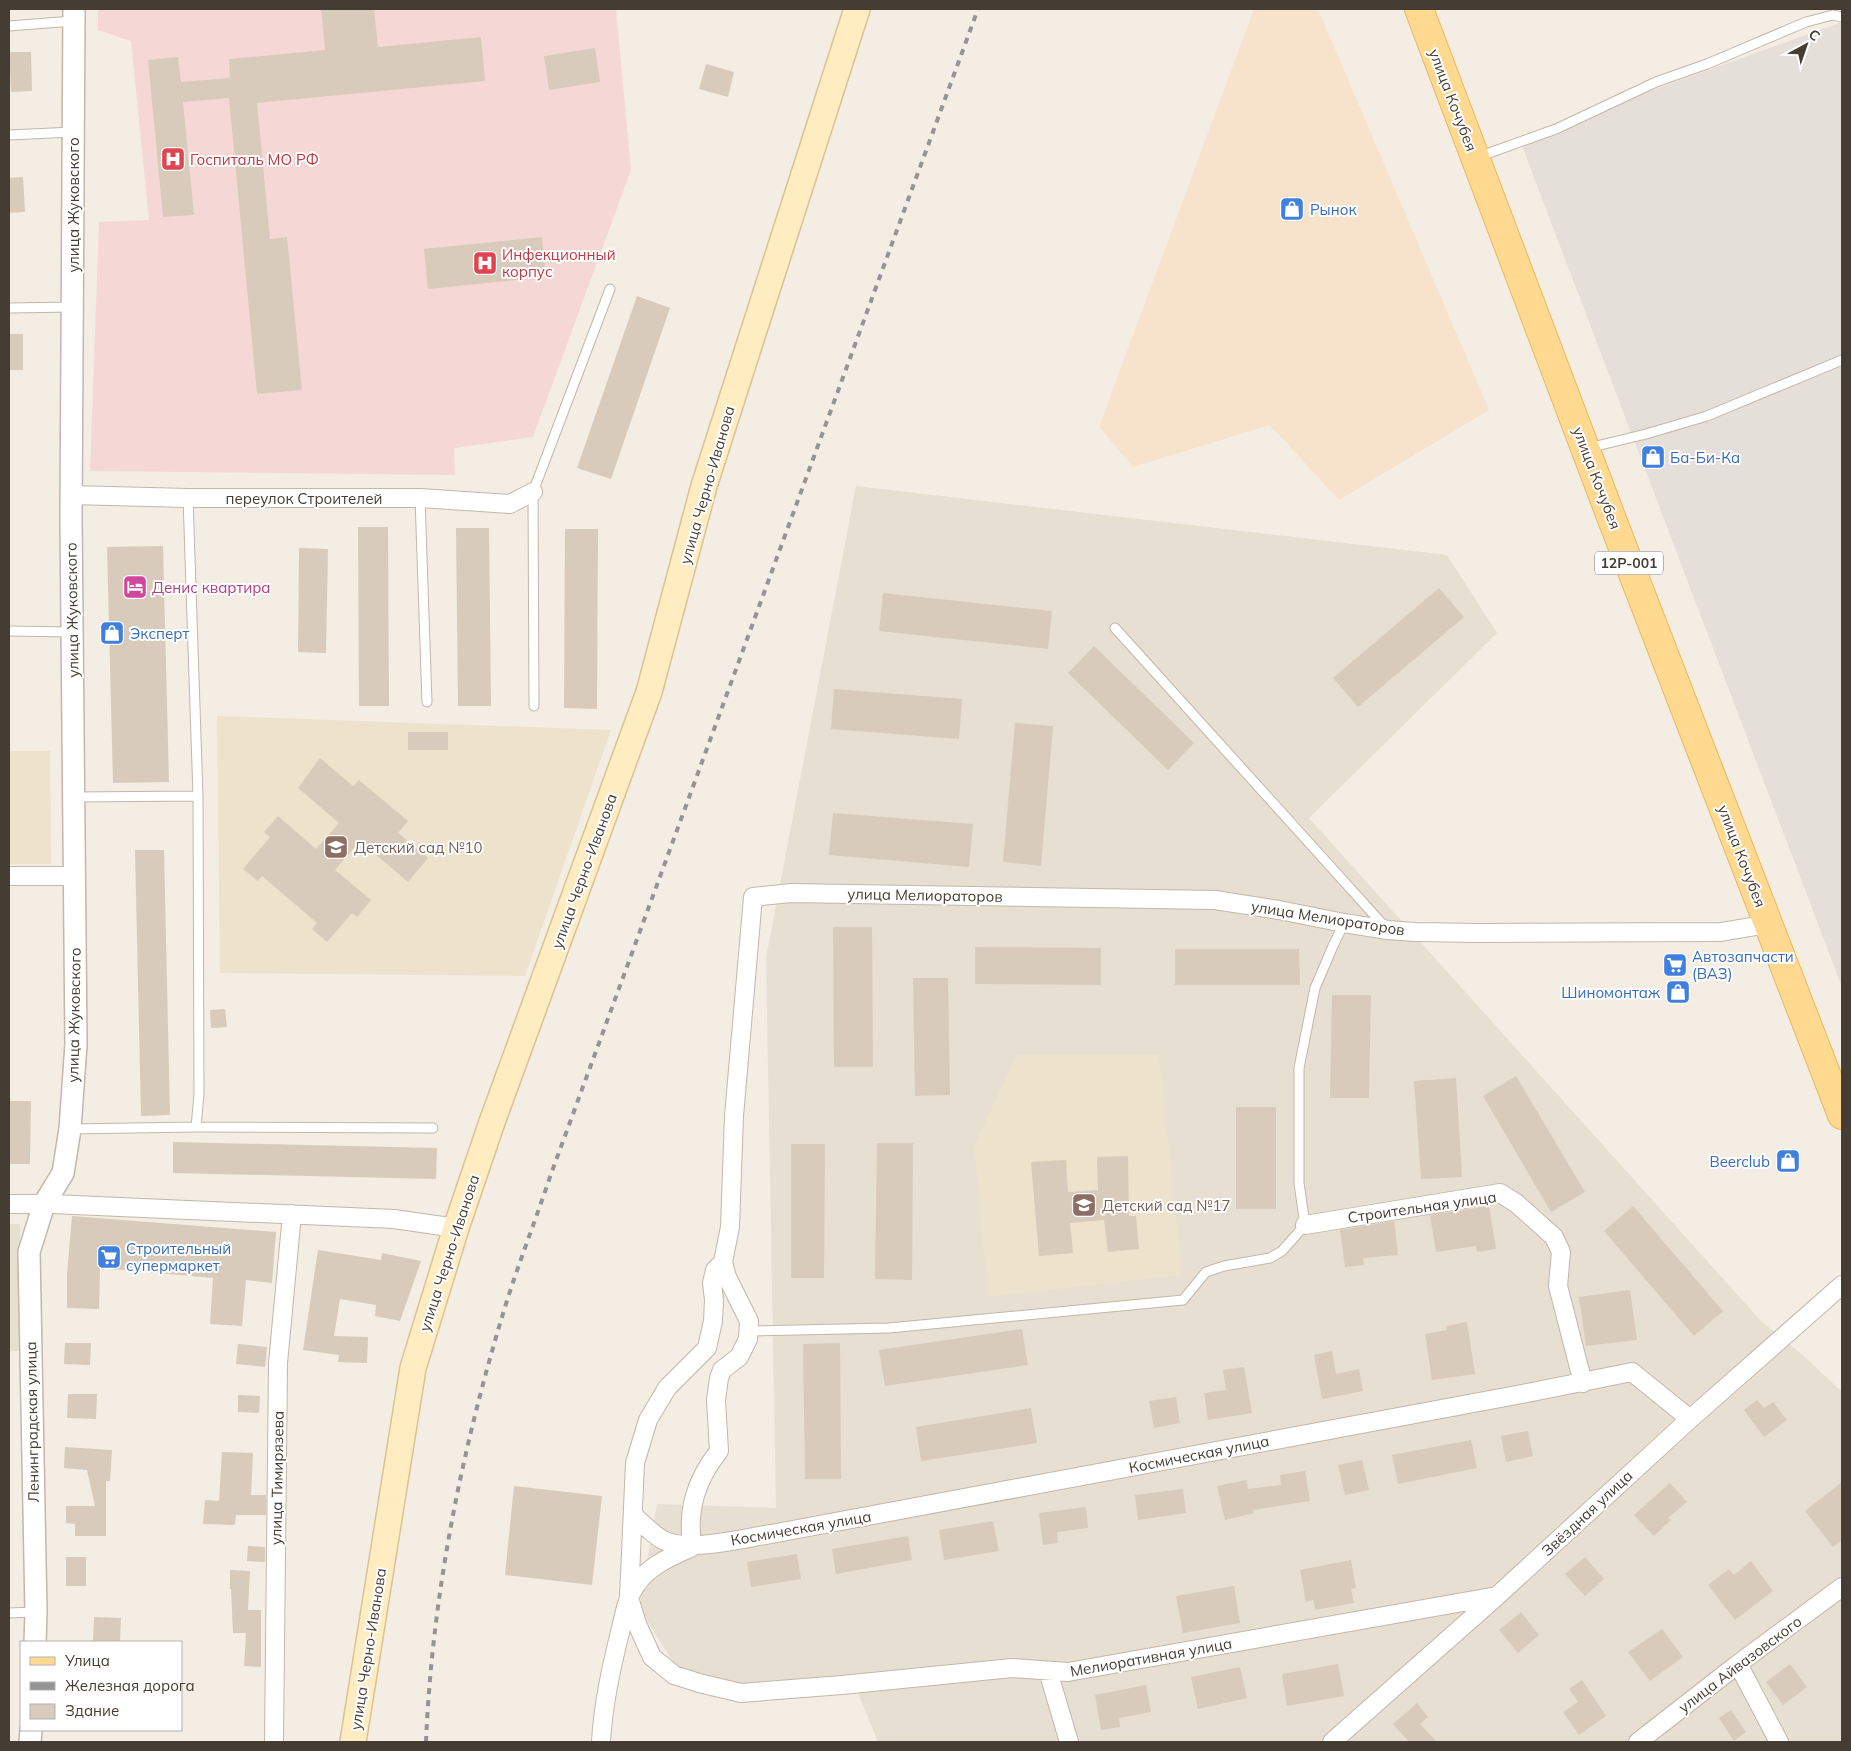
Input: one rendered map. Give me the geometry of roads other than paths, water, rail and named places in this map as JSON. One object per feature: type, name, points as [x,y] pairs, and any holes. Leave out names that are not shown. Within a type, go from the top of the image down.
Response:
[{"type":"main road","name":"улица Черно-Иванова","points":[[353,1742],[413,1368],[456,1228],[499,1103],[649,692],[704,486],[857,9]]},
{"type":"main road","name":"улица Кочубея","points":[[1419,9],[1585,448],[1842,1115]]},
{"type":"street","name":"улица Жуковского","points":[[44,1204],[63,1173],[70,1129],[76,1044],[71,495],[75,15]]},
{"type":"street","name":"переулок Строителей","points":[[71,495],[188,498],[420,498],[510,504],[534,492]]},
{"type":"street","points":[[9,876],[75,876]]},
{"type":"street","name":"улица Мелиораторов","points":[[723,1262],[730,1227],[734,1116],[753,897],[791,892],[1215,900],[1279,910],[1344,924],[1388,930],[1479,933],[1721,932],[1768,924]]},
{"type":"street","name":"Строительная улица","points":[[1305,1225],[1500,1193],[1516,1202],[1554,1237],[1560,1252],[1558,1286],[1583,1383]]},
{"type":"street","points":[[9,1204],[394,1219],[456,1228]]},
{"type":"street","name":"Ленинградская улица","points":[[34,1641],[36,1612],[29,1252],[44,1204]]},
{"type":"street","name":"улица Тимирязева","points":[[274,1742],[278,1362],[292,1214]]},
{"type":"street","points":[[601,1742],[602,1718],[608,1680],[629,1598],[635,1463],[648,1420],[667,1388],[707,1348],[713,1320],[714,1300],[712,1283],[715,1270],[723,1262],[749,1321],[749,1331],[748,1339],[739,1357],[722,1370],[719,1378],[716,1400],[719,1451],[706,1467],[695,1494],[690,1530],[692,1546]]},
{"type":"street","name":"Звёздная улица","points":[[1332,1742],[1497,1596],[1690,1419],[1842,1285]]},
{"type":"street","name":"Космическая улица","points":[[692,1546],[771,1534],[1583,1383],[1632,1372],[1690,1419]]},
{"type":"street","points":[[633,1514],[662,1540],[672,1544],[692,1546]]},
{"type":"street","points":[[629,1598],[636,1585],[651,1568],[692,1546]]},
{"type":"street","name":"улица Айвазовского","points":[[1638,1742],[1738,1664],[1842,1587]]},
{"type":"street","name":"Мелиоративная улица","points":[[629,1598],[637,1624],[652,1657],[662,1666],[674,1676],[699,1684],[742,1693],[1012,1668],[1068,1672],[1497,1596]]},
{"type":"street","points":[[1738,1664],[1779,1742]]},
{"type":"street","points":[[1048,1671],[1069,1742]]},
{"type":"lane","points":[[1475,158],[1556,129],[1656,82],[1707,64],[1806,22],[1833,14],[1842,17]]},
{"type":"lane","points":[[9,26],[75,15]]},
{"type":"lane","points":[[9,135],[74,132]]},
{"type":"lane","points":[[534,706],[534,492],[610,289]]},
{"type":"lane","points":[[9,308],[72,307]]},
{"type":"lane","points":[[1585,448],[1646,434],[1707,416],[1842,360]]},
{"type":"lane","points":[[188,498],[198,796],[199,1094],[196,1127]]},
{"type":"lane","points":[[420,498],[427,702]]},
{"type":"lane","points":[[1115,628],[1388,930]]},
{"type":"lane","points":[[9,631],[73,632]]},
{"type":"lane","points":[[74,797],[198,796]]},
{"type":"lane","points":[[749,1331],[888,1328],[1182,1300],[1206,1272],[1224,1266],[1270,1258],[1282,1251],[1305,1225],[1299,1183],[1299,1068],[1315,988],[1344,924]]},
{"type":"lane","points":[[70,1129],[196,1127],[433,1128]]},
{"type":"lane","points":[[9,1613],[36,1612]]},
{"type":"railway","points":[[426,1742],[429,1687],[442,1577],[475,1414],[505,1307],[551,1174],[978,9]]},
{"type":"place","name":"Госпиталь МО РФ","points":[[173,159]]},
{"type":"place","name":"Рынок","points":[[1292,209]]},
{"type":"place","name":"Инфекционный корпус","points":[[485,263]]},
{"type":"place","name":"Ба-Би-Ка","points":[[1653,457]]},
{"type":"place","name":"Денис квартира","points":[[135,587]]},
{"type":"place","name":"Эксперт","points":[[112,633]]},
{"type":"place","name":"Детский сад №10","points":[[336,847]]},
{"type":"place","name":"Автозапчасти (ВАЗ)","points":[[1675,965]]},
{"type":"place","name":"Шиномонтаж","points":[[1678,992]]},
{"type":"place","name":"Beerclub","points":[[1788,1161]]},
{"type":"place","name":"Детский сад №17","points":[[1084,1205]]},
{"type":"place","name":"Строительный супермаркет","points":[[109,1257]]}]
